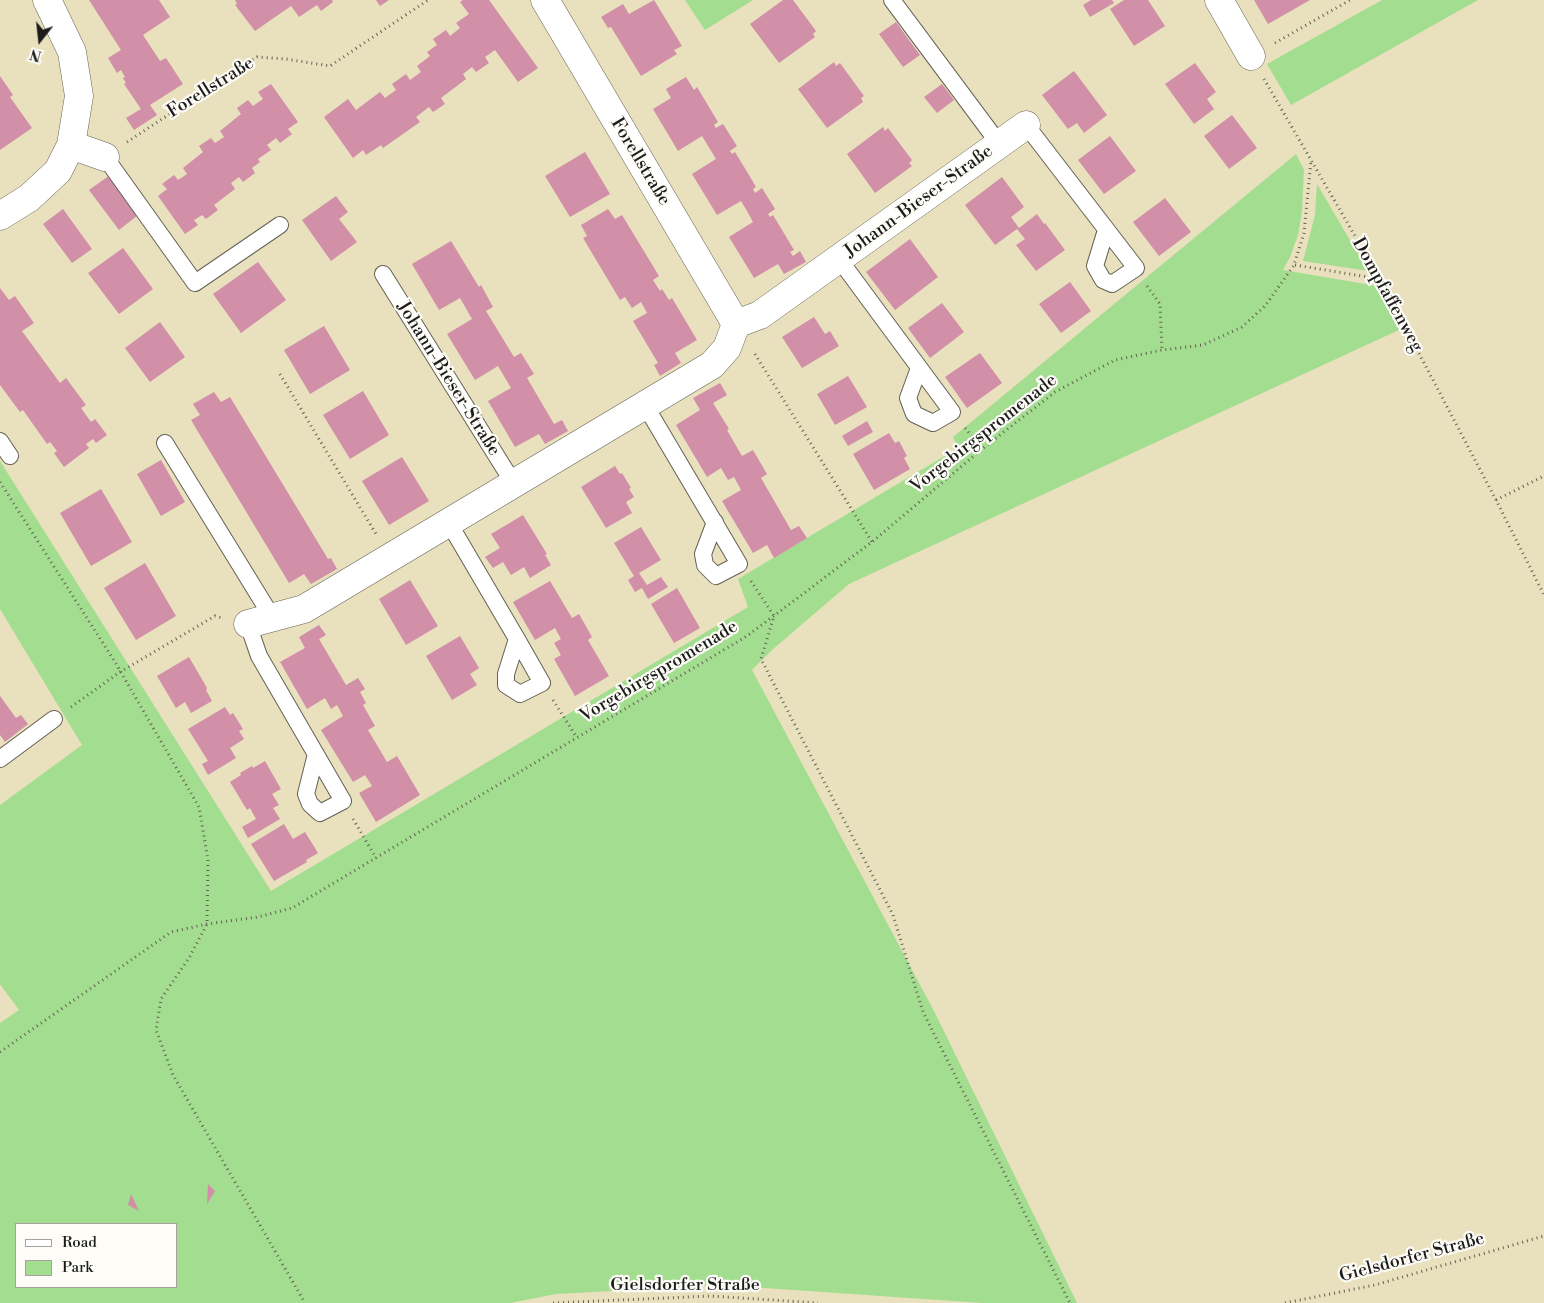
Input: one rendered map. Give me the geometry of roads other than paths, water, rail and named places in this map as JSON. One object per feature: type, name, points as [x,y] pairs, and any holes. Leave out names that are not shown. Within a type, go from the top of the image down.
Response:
[{"type":"street","points":[[0,216],[29,198],[58,171],[71,145],[79,96],[72,52],[47,0]]},
{"type":"street","name":"Forellstraße","points":[[545,0],[736,324]]},
{"type":"street","points":[[1219,0],[1251,56]]},
{"type":"street","name":"Johann-Bieser-Straße","points":[[736,324],[760,315],[1026,125]]},
{"type":"street","points":[[71,145],[105,156]]},
{"type":"street","points":[[260,620],[304,609],[712,365],[728,348],[736,324]]},
{"type":"lane","name":"Johann-Bieser-Straße","points":[[892,0],[1000,145]]},
{"type":"lane","name":"Johann-Bieser-Straße","points":[[1026,125],[1136,268],[1112,284],[1103,280],[1095,266],[1106,230]]},
{"type":"lane","points":[[105,156],[195,283],[280,226]]},
{"type":"lane","name":"Johann-Bieser-Straße","points":[[839,259],[919,368]]},
{"type":"lane","name":"Johann-Bieser-Straße","points":[[383,274],[514,484]]},
{"type":"lane","points":[[645,405],[739,564],[716,576],[704,565],[703,554],[714,522]]},
{"type":"lane","points":[[0,441],[10,456]]},
{"type":"lane","points":[[165,443],[260,620],[259,656],[316,754],[343,801],[320,813],[310,804],[306,794],[316,754]]},
{"type":"lane","points":[[449,523],[517,639],[542,683],[520,694],[506,685],[506,674],[517,639]]},
{"type":"lane","points":[[0,760],[54,719]]}]
